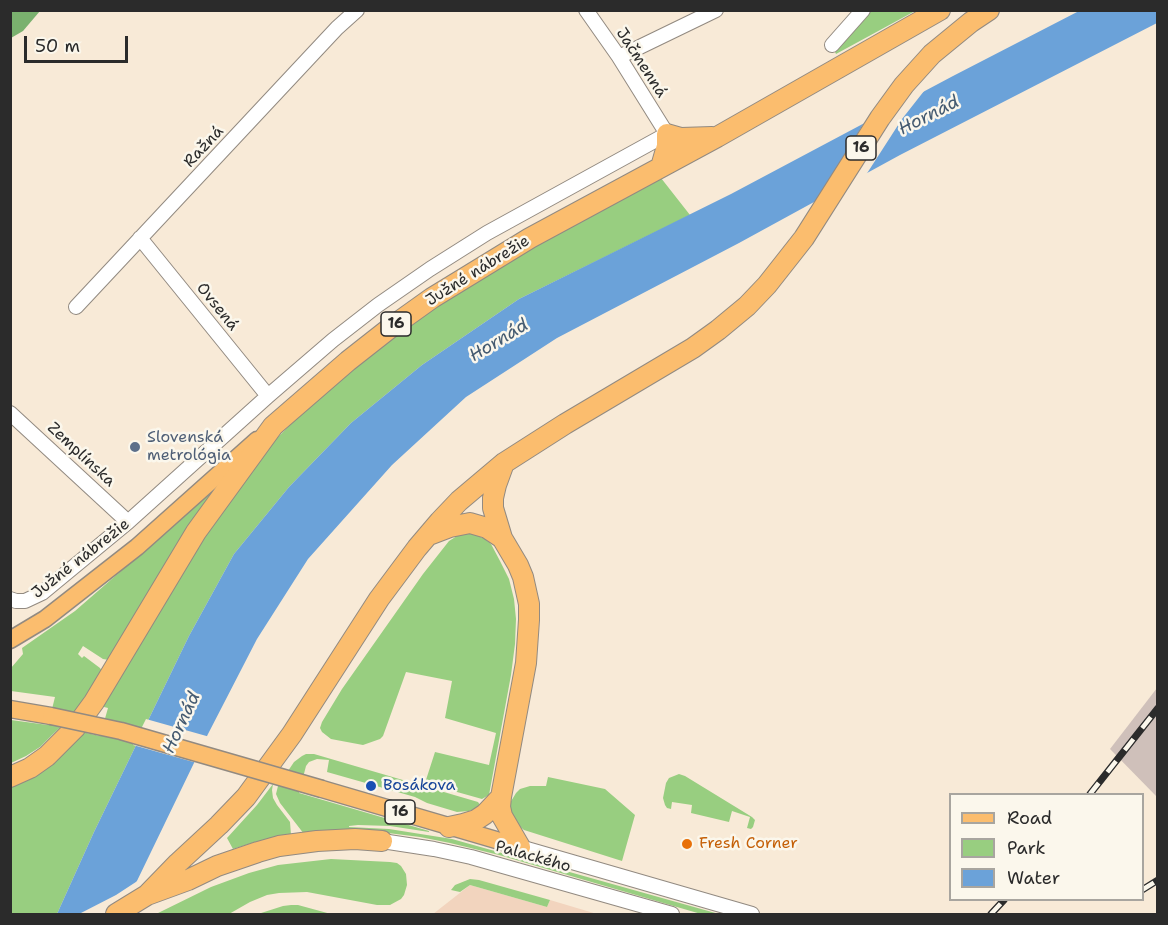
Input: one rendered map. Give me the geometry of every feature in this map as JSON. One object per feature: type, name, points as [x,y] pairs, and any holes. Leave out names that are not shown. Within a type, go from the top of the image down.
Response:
[{"type":"highway","name":"Južné nábrežie","points":[[273,426],[348,361],[432,298],[530,238],[717,137],[940,10]]},
{"type":"highway","name":"16","points":[[116,915],[147,896],[246,797],[292,734],[374,607],[426,536],[459,501],[504,463],[693,348],[747,306],[783,266],[804,238],[893,99],[932,54],[989,10]]},
{"type":"highway","points":[[661,167],[667,134],[681,138],[717,137]]},
{"type":"highway","points":[[10,777],[30,768],[75,728],[94,702],[196,532],[273,426]]},
{"type":"highway","points":[[504,463],[496,485],[493,508],[502,538],[523,577],[529,604],[525,672],[500,807],[502,816],[520,847]]},
{"type":"highway","points":[[426,536],[450,527],[470,523],[487,528],[502,538]]},
{"type":"highway","points":[[449,827],[476,820],[501,797]]},
{"type":"highway","points":[[147,896],[239,857],[279,846],[345,839],[382,841]]},
{"type":"main road","name":"Južné nábrežie","points":[[10,640],[45,619],[137,547],[273,426]]},
{"type":"main road","name":"16","points":[[10,709],[121,731],[520,847]]},
{"type":"street","name":"Ražná","points":[[76,307],[337,28],[357,10]]},
{"type":"street","name":"Jačmenná","points":[[586,10],[619,57],[667,134]]},
{"type":"street","points":[[619,57],[716,10]]},
{"type":"street","points":[[832,45],[863,10]]},
{"type":"street","name":"Južné nábrežie","points":[[13,600],[26,601],[42,593],[128,522],[333,340],[378,305],[430,269],[506,222],[667,134]]},
{"type":"street","name":"Ovsená","points":[[140,238],[268,396]]},
{"type":"street","name":"Zemplínska","points":[[10,413],[128,522]]},
{"type":"street","name":"Palackého","points":[[382,841],[471,857],[672,915]]},
{"type":"street","name":"Palackého","points":[[520,847],[752,915]]},
{"type":"shaded area","points":[[1157,688],[1157,797],[1110,749]]},
{"type":"shaded area","points":[[470,885],[547,907],[550,900],[597,914],[433,914]]},
{"type":"green space","points":[[11,10],[40,11],[23,31],[11,38]]},
{"type":"green space","points":[[863,11],[915,11],[836,54],[832,45]]},
{"type":"green space","points":[[661,178],[690,215],[519,299],[422,365],[351,423],[289,487],[234,554],[189,636],[57,914],[11,914],[11,787],[26,780],[82,732],[100,736],[108,708],[100,706],[185,559],[272,443],[307,408],[363,360],[448,298],[511,259]]},
{"type":"green space","points":[[213,491],[181,539],[109,660],[103,659],[83,646],[78,654],[100,668],[102,671],[100,679],[68,720],[40,747],[11,763],[11,720],[48,725],[55,697],[11,691],[11,668],[23,654],[22,648],[75,611]]},
{"type":"green space","points":[[471,533],[491,544],[500,561],[509,579],[516,619],[511,675],[489,795],[482,799],[425,783],[435,752],[489,765],[496,733],[445,718],[452,681],[406,672],[380,739],[363,745],[331,739],[320,728],[342,689],[423,574],[449,541],[457,536]]},
{"type":"green space","points":[[306,754],[314,754],[478,802],[480,805],[469,811],[457,812],[415,797],[327,772],[329,760],[317,759],[309,762],[299,793],[429,832],[390,826],[349,827],[389,829],[452,839],[719,914],[701,914],[499,855],[420,837],[372,831],[304,834],[280,803],[276,794],[278,786],[294,762]]},
{"type":"green space","points":[[679,774],[752,817],[755,820],[753,827],[747,828],[750,817],[732,811],[729,822],[691,813],[692,805],[672,802],[671,809],[667,808],[663,798],[666,783],[669,778]]},
{"type":"green space","points":[[548,777],[605,789],[635,815],[622,861],[524,830],[513,821],[510,803],[516,793],[530,786],[546,786]]},
{"type":"green space","points":[[273,784],[273,798],[290,822],[291,835],[233,849],[227,838]]},
{"type":"green space","points":[[331,859],[397,863],[406,874],[407,885],[404,895],[390,905],[377,905],[307,892],[279,893],[250,902],[229,914],[156,914],[211,887],[249,873],[278,865]]},
{"type":"green space","points":[[470,879],[550,900],[547,907],[470,885],[460,892],[451,890],[455,885]]},
{"type":"green space","points":[[298,905],[331,914],[258,914]]},
{"type":"water","name":"Hornád","points":[[1079,11],[1157,11],[1157,23],[900,155],[739,243],[557,338],[466,397],[392,465],[308,559],[257,639],[208,734],[121,914],[57,914],[189,636],[234,554],[289,487],[351,423],[422,365],[519,299],[731,194]]},
{"type":"pier","points":[[928,86],[902,119],[864,178],[813,206],[867,118]]},
{"type":"pier","points":[[146,719],[210,737],[197,763],[133,745]]},
{"type":"pier","points":[[142,878],[125,914],[79,914],[116,895]]},
{"type":"railway","points":[[1091,793],[1158,708]]},
{"type":"railway","points":[[1144,889],[1158,880]]},
{"type":"railway","points":[[991,914],[1003,901]]},
{"type":"place","name":"Slovenská metrológia","points":[[135,447]]},
{"type":"place","name":"Bosákova","points":[[371,786]]},
{"type":"place","name":"Fresh Corner","points":[[687,844]]}]
